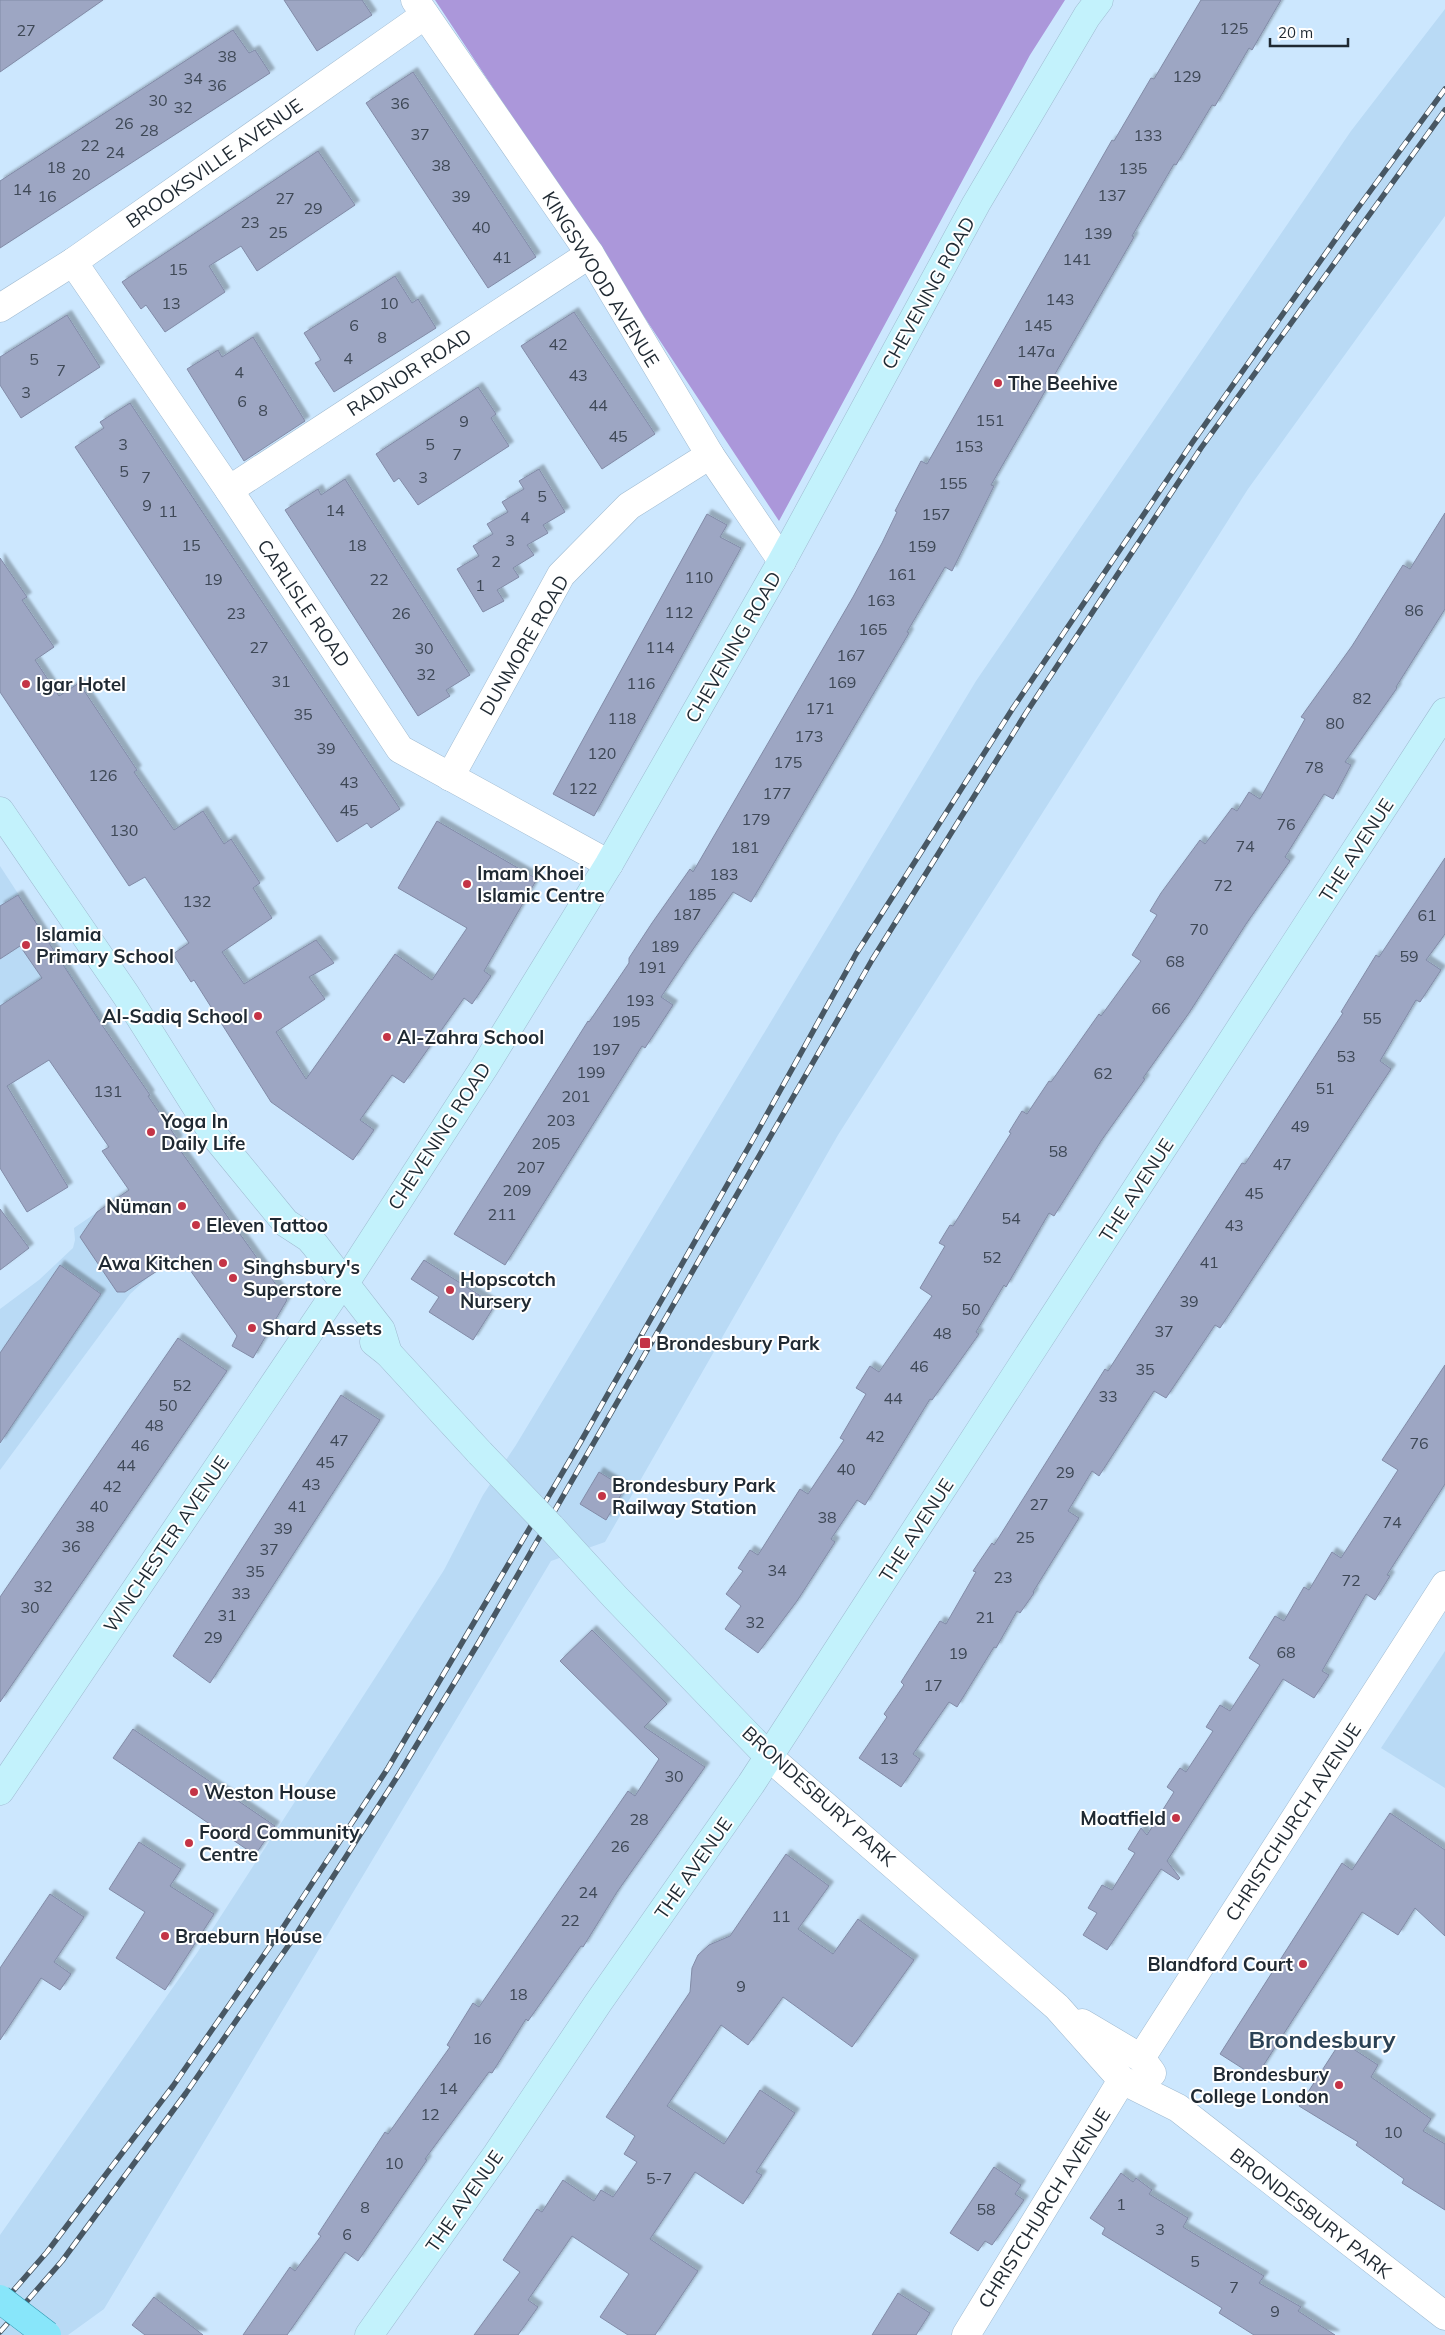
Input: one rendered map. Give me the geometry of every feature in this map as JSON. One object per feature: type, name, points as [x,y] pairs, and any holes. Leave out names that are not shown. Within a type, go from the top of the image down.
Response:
[{"type":"main road","points":[[0,2299],[47,2335]]},
{"type":"street","name":"CHEVENING ROAD","points":[[339,1290],[485,1066],[609,864],[782,561],[976,204],[1087,16],[1099,0]]},
{"type":"street","name":"KINGSWOOD AVENUE","points":[[420,8],[590,254],[710,455],[782,561]]},
{"type":"street","name":"BROOKSVILLE AVENUE","points":[[0,308],[73,262],[420,8]]},
{"type":"street","name":"RADNOR ROAD","points":[[229,490],[590,254]]},
{"type":"street","name":"CARLISLE ROAD","points":[[73,262],[229,490],[400,749],[609,864]]},
{"type":"street","name":"DUNMORE ROAD","points":[[450,777],[561,575],[629,506],[710,455]]},
{"type":"street","name":"THE AVENUE","points":[[368,2335],[497,2154],[598,2003],[770,1756],[1445,712]]},
{"type":"street","name":"BRONDESBURY PARK","points":[[0,810],[126,995],[214,1134],[286,1223],[309,1238],[339,1290],[381,1330],[388,1353],[572,1547],[615,1597],[770,1756],[1057,2007],[1122,2080],[1178,2108],[1445,2316]]},
{"type":"street","name":"WINCHESTER AVENUE","points":[[0,1791],[339,1290]]},
{"type":"street","name":"CHRISTCHURCH AVENUE","points":[[1141,2058],[1445,1585]]},
{"type":"street","name":"BRONDESBURY PARK","points":[[1057,2007],[1141,2058],[1178,2108]]},
{"type":"street","name":"CHRISTCHURCH AVENUE","points":[[966,2335],[1122,2080]]},
{"type":"shaded area","points":[[435,0],[1065,0],[1030,55],[779,521]]},
{"type":"shaded area","points":[[1445,9],[1445,216],[1248,489],[838,1135],[605,1542],[551,1561],[104,2309],[68,2335],[0,2335],[0,2235],[197,1953],[444,1570],[483,1495],[516,1445],[976,681],[1351,131]]},
{"type":"shaded area","name":"Islamia Primary School","points":[[0,866],[103,1024],[0,1091]]},
{"type":"shaded area","points":[[109,1204],[154,1272],[130,1294],[0,1470],[0,1309],[39,1280],[73,1248],[75,1240],[74,1228]]},
{"type":"shaded area","points":[[1445,1651],[1445,1788],[1381,1748]]},
{"type":"building","points":[[0,0],[103,0],[0,72]]},
{"type":"building","points":[[284,0],[362,0],[372,15],[317,51]]},
{"type":"building","points":[[1201,0],[1281,0],[1252,50],[1249,48],[1215,106],[1212,105],[1176,165],[1174,164],[991,485],[994,486],[952,571],[945,567],[907,632],[909,633],[751,902],[733,892],[689,955],[661,997],[673,1005],[645,1048],[642,1046],[505,1265],[454,1234],[588,1021],[629,963],[629,958],[652,923],[690,869],[693,872],[853,597],[882,543],[897,512],[895,511],[921,461],[927,464],[1112,140],[1114,141],[1151,78],[1154,79]]},
{"type":"building","points":[[233,30],[249,53],[255,50],[270,73],[0,248],[0,181]]},
{"type":"building","points":[[413,72],[536,257],[488,288],[366,103]]},
{"type":"building","points":[[318,151],[355,205],[257,271],[241,246],[209,266],[225,292],[165,332],[146,305],[141,309],[122,282]]},
{"type":"building","points":[[395,276],[412,303],[418,299],[436,328],[334,392],[315,363],[321,360],[304,333]]},
{"type":"building","points":[[574,312],[655,434],[602,469],[521,346]]},
{"type":"building","points":[[67,315],[100,367],[21,418],[0,385],[0,357]]},
{"type":"building","points":[[253,337],[305,421],[244,461],[187,369],[218,350],[222,357]]},
{"type":"building","points":[[478,387],[496,414],[491,418],[509,446],[418,505],[399,478],[394,482],[376,454]]},
{"type":"building","points":[[130,403],[400,809],[371,828],[367,823],[337,842],[75,447],[104,428],[100,422]]},
{"type":"building","points":[[539,469],[565,512],[543,525],[548,533],[527,545],[534,555],[513,568],[519,577],[497,590],[504,601],[483,612],[457,569],[479,556],[473,546],[493,534],[487,524],[508,512],[502,502],[524,489],[519,481]]},
{"type":"building","points":[[345,479],[470,675],[446,690],[450,696],[418,716],[285,510],[318,489],[321,495]]},
{"type":"building","points":[[1445,513],[1445,609],[1397,688],[1345,762],[1351,765],[1333,799],[1324,794],[1285,857],[1290,861],[1246,924],[1189,1013],[1143,1078],[1145,1079],[1101,1141],[1054,1216],[1049,1213],[1006,1287],[1004,1285],[976,1332],[979,1334],[932,1400],[930,1399],[865,1505],[857,1500],[831,1539],[835,1542],[797,1601],[758,1653],[725,1629],[741,1606],[726,1594],[743,1571],[738,1568],[750,1550],[758,1555],[800,1489],[808,1494],[844,1440],[840,1438],[866,1394],[856,1388],[870,1366],[879,1372],[932,1296],[920,1288],[945,1246],[939,1243],[950,1225],[953,1226],[1011,1133],[1009,1132],[1022,1111],[1027,1114],[1049,1081],[1051,1082],[1099,1014],[1101,1016],[1141,961],[1132,955],[1157,915],[1150,911],[1161,893],[1200,840],[1205,844],[1232,808],[1237,811],[1249,792],[1260,799],[1305,719],[1301,717],[1352,646],[1403,565],[1410,569]]},
{"type":"building","points":[[707,514],[727,525],[720,537],[741,548],[594,816],[553,794]]},
{"type":"building","points":[[0,558],[27,597],[22,600],[54,647],[35,660],[59,696],[79,683],[137,770],[134,772],[174,830],[203,811],[224,844],[231,839],[260,883],[253,888],[272,918],[222,952],[244,984],[316,940],[334,963],[309,977],[325,999],[276,1032],[306,1079],[395,954],[432,980],[467,928],[398,888],[437,821],[537,879],[484,971],[491,976],[472,1004],[464,998],[404,1083],[392,1075],[360,1120],[374,1130],[353,1160],[271,1102],[194,980],[191,982],[173,954],[189,943],[145,877],[129,886],[0,692]]},
{"type":"building","points":[[1445,858],[1445,934],[1426,960],[1441,970],[1420,1002],[1416,1000],[1380,1061],[1391,1069],[1220,1328],[1215,1325],[1166,1398],[1154,1391],[1099,1476],[1092,1471],[1068,1511],[1079,1518],[1034,1593],[1020,1613],[1017,1611],[996,1648],[994,1647],[957,1707],[949,1702],[913,1754],[920,1759],[901,1787],[859,1758],[887,1717],[884,1714],[904,1685],[901,1682],[940,1621],[946,1624],[976,1572],[973,1571],[992,1543],[994,1545],[1105,1369],[1108,1371],[1242,1163],[1245,1164],[1343,1013],[1341,1012],[1376,955],[1379,957]]},
{"type":"building","points":[[18,895],[102,1025],[150,1095],[148,1096],[178,1140],[175,1143],[287,1300],[253,1358],[232,1346],[237,1336],[180,1256],[125,1292],[117,1292],[80,1237],[97,1212],[129,1190],[102,1151],[109,1147],[49,1060],[7,1086],[68,1187],[27,1212],[0,1168],[0,1006],[42,978],[20,946],[0,959],[0,906]]},
{"type":"building","points":[[0,1209],[29,1248],[0,1270]]},
{"type":"building","name":"Hopscotch Nursery","points":[[424,1260],[495,1305],[473,1340],[429,1312],[439,1297],[411,1279]]},
{"type":"building","points":[[60,1265],[101,1294],[0,1443],[0,1353]]},
{"type":"building","points":[[178,1338],[227,1371],[0,1702],[0,1597]]},
{"type":"building","points":[[1445,1365],[1445,1484],[1387,1575],[1390,1576],[1375,1600],[1366,1594],[1322,1671],[1329,1675],[1314,1698],[1283,1679],[1167,1861],[1180,1878],[1178,1880],[1161,1869],[1107,1950],[1083,1935],[1097,1913],[1088,1908],[1102,1885],[1112,1890],[1135,1853],[1128,1849],[1141,1828],[1147,1835],[1174,1792],[1167,1787],[1180,1768],[1186,1772],[1213,1731],[1206,1727],[1220,1705],[1230,1711],[1260,1665],[1249,1658],[1275,1616],[1284,1621],[1304,1587],[1309,1590],[1332,1552],[1341,1558],[1398,1470],[1382,1460]]},
{"type":"building","points":[[341,1395],[380,1420],[210,1683],[173,1656]]},
{"type":"building","name":"Brondesbury Park Railway Station","points":[[599,1472],[625,1488],[606,1520],[580,1504]]},
{"type":"building","points":[[592,1630],[667,1704],[644,1727],[705,1767],[617,1892],[583,1947],[581,1946],[528,2021],[526,2019],[492,2073],[489,2072],[425,2159],[427,2160],[358,2261],[345,2252],[287,2335],[243,2335],[290,2267],[295,2271],[321,2236],[318,2234],[385,2132],[388,2134],[450,2047],[447,2045],[473,2003],[479,2007],[628,1791],[635,1796],[659,1759],[560,1661]]},
{"type":"building","name":"Weston House","points":[[133,1729],[275,1826],[255,1855],[113,1758]]},
{"type":"building","points":[[1390,1813],[1445,1850],[1445,1936],[1415,1908],[1398,1935],[1362,1912],[1256,2077],[1220,2054],[1342,1863],[1352,1870]]},
{"type":"building","name":"Braeburn House","points":[[139,1842],[181,1869],[170,1886],[214,1914],[165,1990],[116,1958],[145,1912],[109,1889]]},
{"type":"building","points":[[786,1854],[829,1886],[798,1929],[833,1954],[858,1919],[914,1960],[852,2047],[783,1997],[748,2045],[721,2025],[667,2106],[724,2144],[760,2090],[795,2113],[756,2172],[762,2175],[743,2204],[695,2172],[650,2239],[698,2271],[655,2335],[628,2335],[600,2317],[629,2274],[572,2236],[528,2300],[538,2307],[518,2335],[474,2335],[520,2272],[503,2260],[537,2209],[542,2212],[563,2180],[594,2201],[601,2190],[613,2197],[637,2162],[624,2154],[635,2136],[606,2117],[690,1992],[692,1968],[698,1955],[709,1945],[730,1936]]},
{"type":"building","points":[[50,1894],[84,1917],[54,1962],[71,1974],[60,1990],[41,1978],[0,2040],[0,1968]]},
{"type":"building","points":[[1341,2041],[1378,2065],[1371,2077],[1431,2119],[1423,2131],[1445,2144],[1445,2210],[1402,2183],[1404,2179],[1356,2145],[1358,2142],[1299,2106]]},
{"type":"building","points":[[994,2167],[1021,2185],[1015,2194],[1024,2200],[992,2245],[985,2241],[978,2251],[950,2233]]},
{"type":"building","points":[[1121,2173],[1133,2182],[1136,2178],[1152,2190],[1149,2194],[1188,2218],[1183,2227],[1264,2276],[1259,2283],[1301,2307],[1298,2311],[1335,2335],[1254,2335],[1219,2313],[1222,2308],[1102,2234],[1105,2228],[1090,2218]]},
{"type":"building","points":[[898,2293],[930,2313],[916,2335],[872,2335]]},
{"type":"building","points":[[154,2297],[203,2335],[145,2335],[132,2325]]},
{"type":"railway","points":[[0,2306],[47,2252],[173,2086],[282,1929],[388,1768],[580,1443],[856,954],[1013,708],[1192,443],[1352,216],[1445,89]]},
{"type":"railway","points":[[0,2332],[62,2261],[186,2093],[295,1936],[399,1774],[479,1642],[872,960],[1026,713],[1201,448],[1445,110]]},
{"type":"place","name":"The Beehive","points":[[998,383]]},
{"type":"place","name":"Igar Hotel","points":[[26,684]]},
{"type":"place","name":"Imam Khoei Islamic Centre","points":[[467,884]]},
{"type":"place","name":"Islamia Primary School","points":[[26,945]]},
{"type":"place","name":"Al-Sadiq School","points":[[258,1016]]},
{"type":"place","name":"Al-Zahra School","points":[[387,1037]]},
{"type":"place","name":"Yoga In Daily Life","points":[[151,1132]]},
{"type":"place","name":"Nüman","points":[[182,1206]]},
{"type":"place","name":"Eleven Tattoo","points":[[196,1225]]},
{"type":"place","name":"Awa Kitchen","points":[[223,1263]]},
{"type":"place","name":"Singhsbury's Superstore","points":[[233,1278]]},
{"type":"place","name":"Hopscotch Nursery","points":[[450,1290]]},
{"type":"place","name":"Shard Assets","points":[[252,1328]]},
{"type":"place","name":"Brondesbury Park","points":[[645,1343]]},
{"type":"place","name":"Brondesbury Park Railway Station","points":[[602,1496]]},
{"type":"place","name":"Weston House","points":[[194,1792]]},
{"type":"place","name":"Moatfield","points":[[1176,1818]]},
{"type":"place","name":"Foord Community Centre","points":[[189,1843]]},
{"type":"place","name":"Braeburn House","points":[[165,1936]]},
{"type":"place","name":"Blandford Court","points":[[1303,1964]]},
{"type":"place","name":"Brondesbury College London","points":[[1339,2085]]},
{"type":"district","name":"Brondesbury","points":[[1322,2040]]}]
